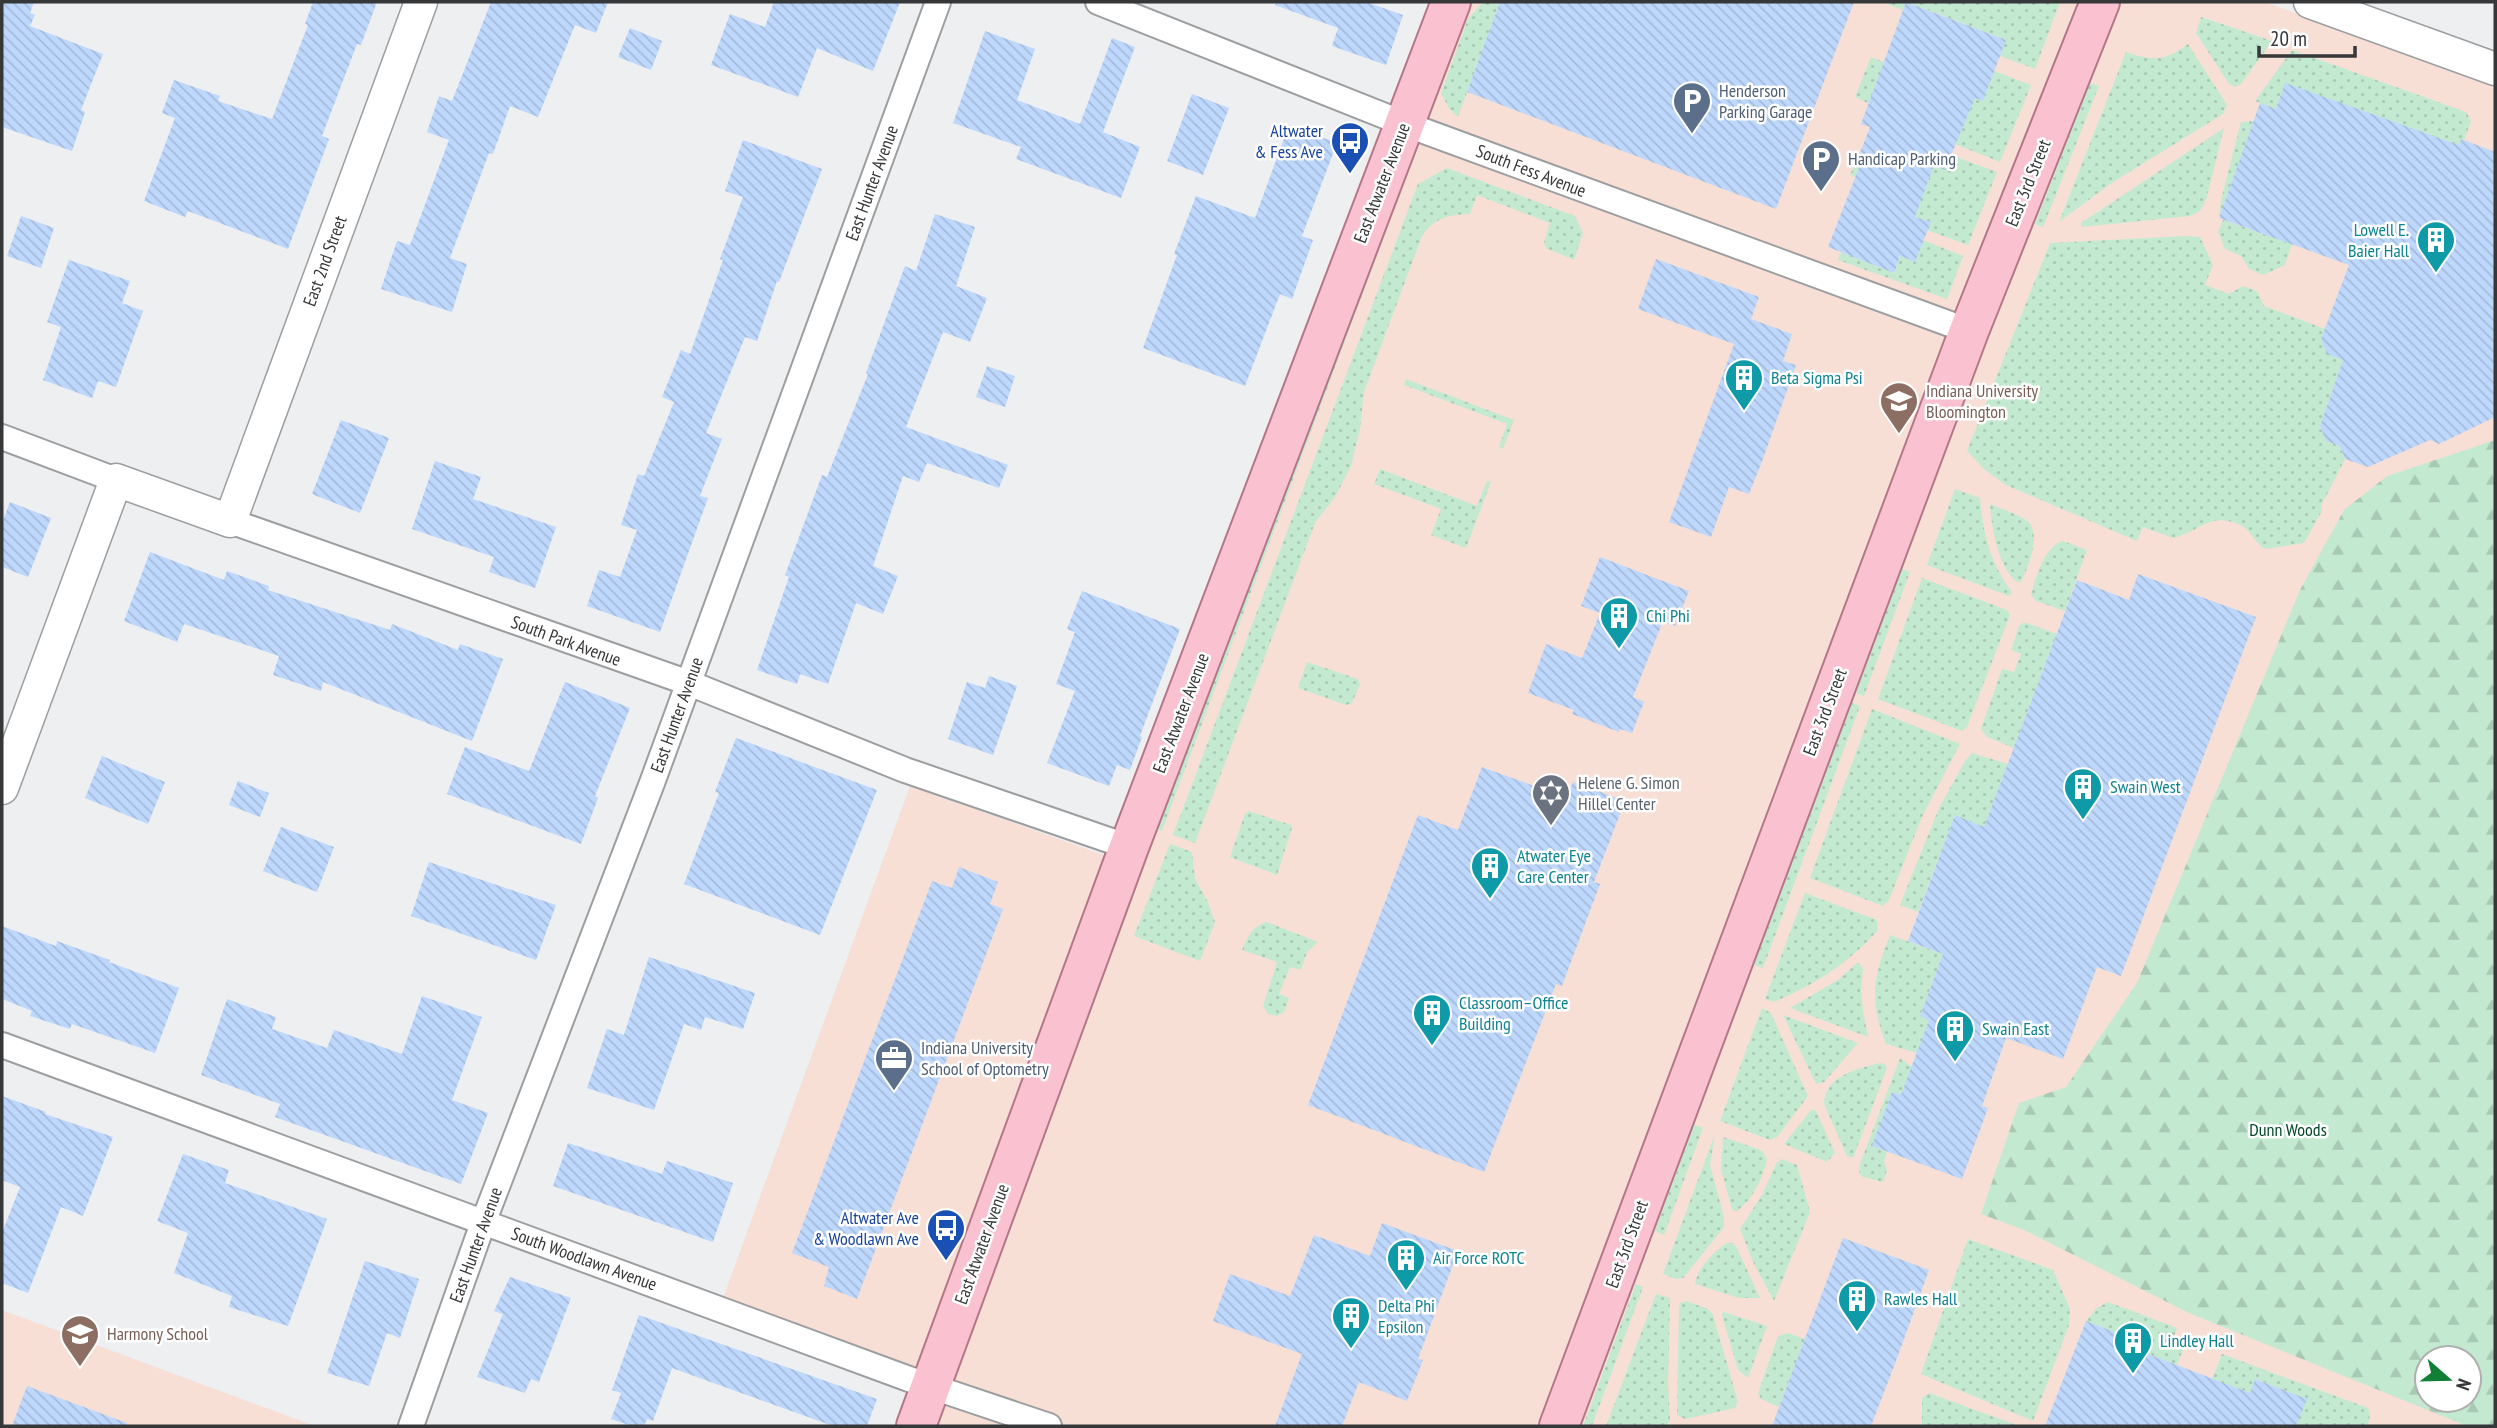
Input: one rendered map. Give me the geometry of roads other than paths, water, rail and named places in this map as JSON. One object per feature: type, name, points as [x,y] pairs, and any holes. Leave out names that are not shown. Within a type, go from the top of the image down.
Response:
[{"type":"main road","name":"East Atwater Avenue","points":[[916,1426],[1129,847],[1451,2]]},
{"type":"main road","name":"East 3rd Street","points":[[1559,1426],[1969,331],[2100,2]]},
{"type":"street","name":"East 2nd Street","points":[[230,521],[421,2]]},
{"type":"street","name":"East Hunter Avenue","points":[[411,1426],[483,1223],[689,683],[938,2]]},
{"type":"street","name":"South Fess Avenue","points":[[1098,2],[1405,124],[1969,331]]},
{"type":"street","points":[[2310,2],[2495,69]]},
{"type":"street","name":"South Park Avenue","points":[[2,437],[230,521],[689,683],[905,770],[1129,847]]},
{"type":"street","points":[[2,788],[116,480]]},
{"type":"street","name":"South Woodlawn Avenue","points":[[2,1045],[931,1387],[1049,1426]]},
{"type":"place","name":"Henderson Parking Garage","points":[[1692,135]]},
{"type":"place","name":"Altwater & Fess Ave","points":[[1350,175]]},
{"type":"place","name":"Handicap Parking","points":[[1821,193]]},
{"type":"place","name":"Lowell E. Baier Hall","points":[[2436,274]]},
{"type":"place","name":"Beta Sigma Psi","points":[[1744,412]]},
{"type":"place","name":"Indiana University Bloomington","points":[[1899,435]]},
{"type":"place","name":"Chi Phi","points":[[1619,650]]},
{"type":"place","name":"Swain West","points":[[2083,821]]},
{"type":"place","name":"Helene G. Simon Hillel Center","points":[[1551,827]]},
{"type":"place","name":"Atwater Eye Care Center","points":[[1490,900]]},
{"type":"place","name":"Classroom–Office Building","points":[[1432,1047]]},
{"type":"place","name":"Swain East","points":[[1955,1063]]},
{"type":"place","name":"Indiana University School of Optometry","points":[[894,1092]]},
{"type":"place","name":"Altwater Ave & Woodlawn Ave","points":[[946,1262]]},
{"type":"place","name":"Air Force ROTC","points":[[1406,1292]]},
{"type":"place","name":"Rawles Hall","points":[[1857,1333]]},
{"type":"place","name":"Delta Phi Epsilon","points":[[1351,1350]]},
{"type":"place","name":"Harmony School","points":[[80,1368]]},
{"type":"place","name":"Lindley Hall","points":[[2133,1375]]},
{"type":"park label","name":"Dunn Woods","points":[[2288,1130]]}]
